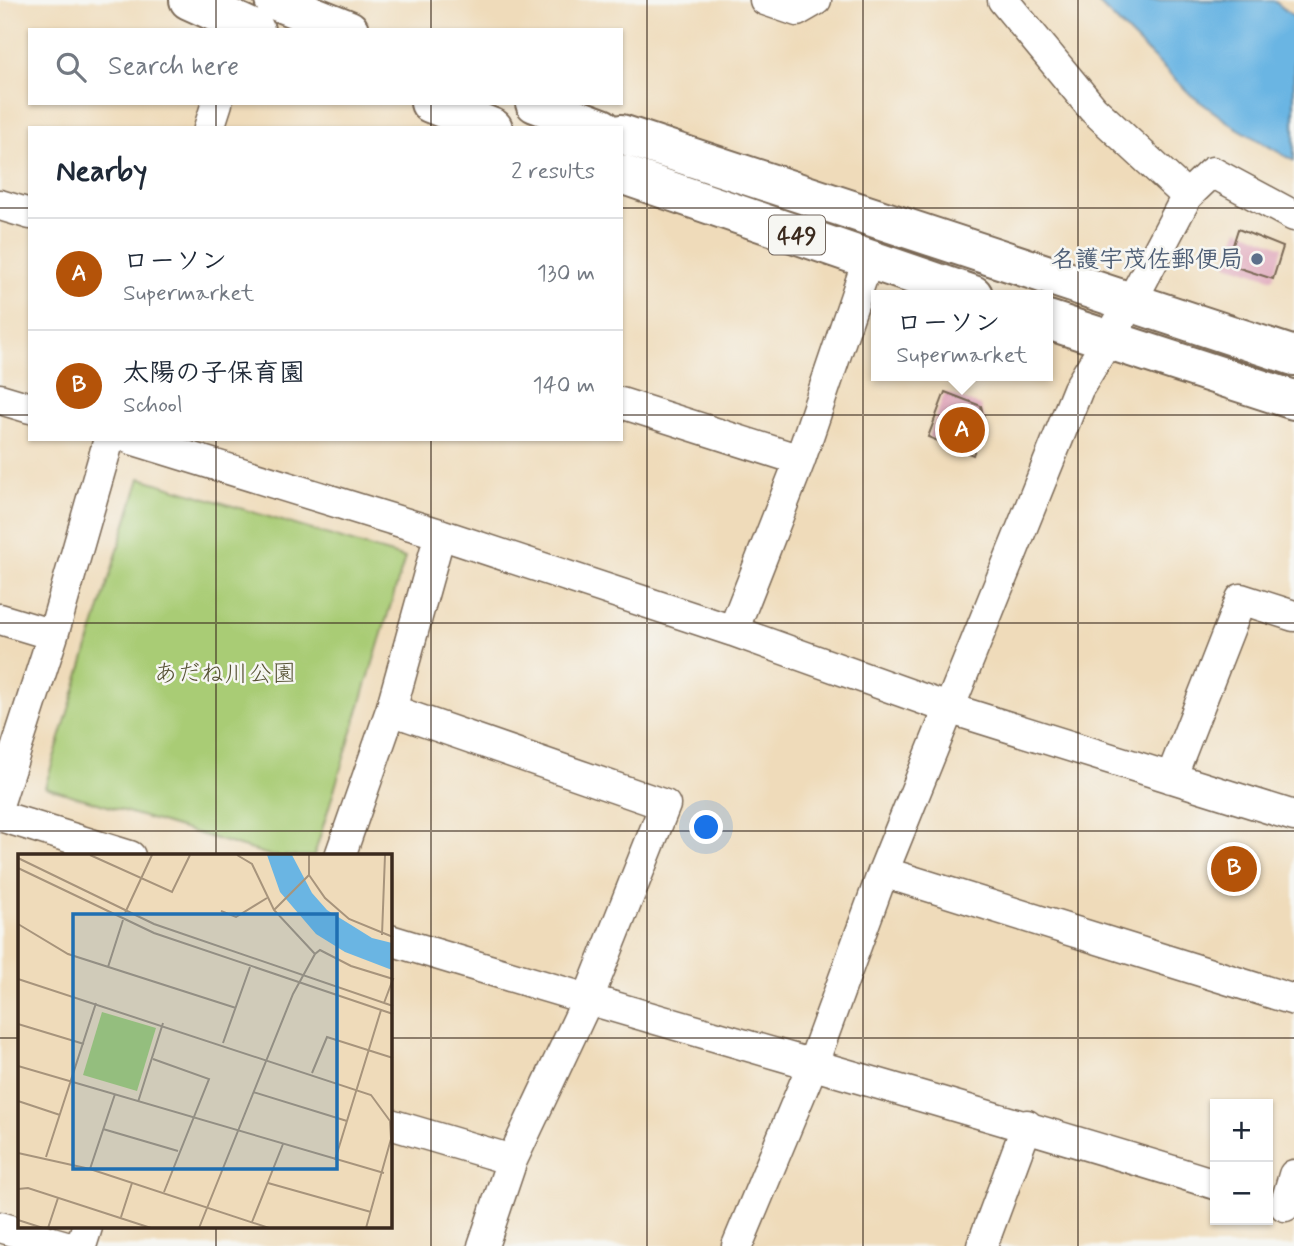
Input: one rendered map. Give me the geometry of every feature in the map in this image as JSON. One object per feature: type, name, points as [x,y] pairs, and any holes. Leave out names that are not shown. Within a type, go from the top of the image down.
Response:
[{"type":"highway","points":[[189,0],[248,28]]},
{"type":"highway","points":[[274,0],[344,28]]},
{"type":"highway","points":[[435,105],[488,126]]},
{"type":"highway","points":[[540,105],[597,126]]},
{"type":"highway","name":"449","points":[[623,135],[1294,356]]},
{"type":"highway","name":"449","points":[[623,175],[958,290]]},
{"type":"highway","points":[[1053,322],[1294,400]]},
{"type":"street","points":[[765,0],[797,11],[816,0]]},
{"type":"street","points":[[1003,0],[1093,109],[1187,196]]},
{"type":"street","points":[[210,126],[216,105]]},
{"type":"street","points":[[737,1246],[812,1066],[883,872],[1078,388],[1131,302],[1187,196],[1212,172],[1294,216]]},
{"type":"street","points":[[0,205],[28,213]]},
{"type":"street","points":[[733,632],[800,460],[868,260]]},
{"type":"street","points":[[0,399],[28,407]]},
{"type":"street","points":[[623,404],[800,460]]},
{"type":"street","points":[[0,799],[53,635],[107,441]]},
{"type":"street","points":[[138,441],[440,534],[733,632],[948,708],[1294,816]]},
{"type":"street","points":[[341,854],[391,710],[440,534]]},
{"type":"street","points":[[1171,778],[1241,599],[1294,615]]},
{"type":"street","points":[[0,619],[53,635]]},
{"type":"street","points":[[391,710],[665,805],[587,1001],[512,1160],[483,1246]]},
{"type":"street","points":[[0,816],[124,854]]},
{"type":"street","points":[[883,872],[1294,1000]]},
{"type":"street","points":[[392,941],[587,1001],[1027,1125],[1210,1182]]},
{"type":"street","points":[[392,1125],[512,1160]]},
{"type":"street","points":[[982,1246],[1027,1125]]},
{"type":"street","points":[[1282,1205],[1294,1175]]},
{"type":"street","points":[[0,1227],[66,1246]]},
{"type":"street","points":[[81,1246],[88,1228]]},
{"type":"green space","name":"あだね川公園","points":[[140,478],[405,558],[315,854],[265,854],[45,787]]},
{"type":"water","points":[[1095,0],[1273,0],[1294,17],[1294,161],[1232,125],[1191,95]]},
{"type":"building","points":[[1238,229],[1283,247],[1273,279],[1227,264]]},
{"type":"building","points":[[945,392],[981,406],[985,422],[973,455],[928,437]]},
{"type":"place","name":"名護宇茂佐郵便局","points":[[1257,259]]},
{"type":"place","name":"ローソン","points":[[962,430]]},
{"type":"place","name":"太陽の子保育園","points":[[1234,869]]}]
